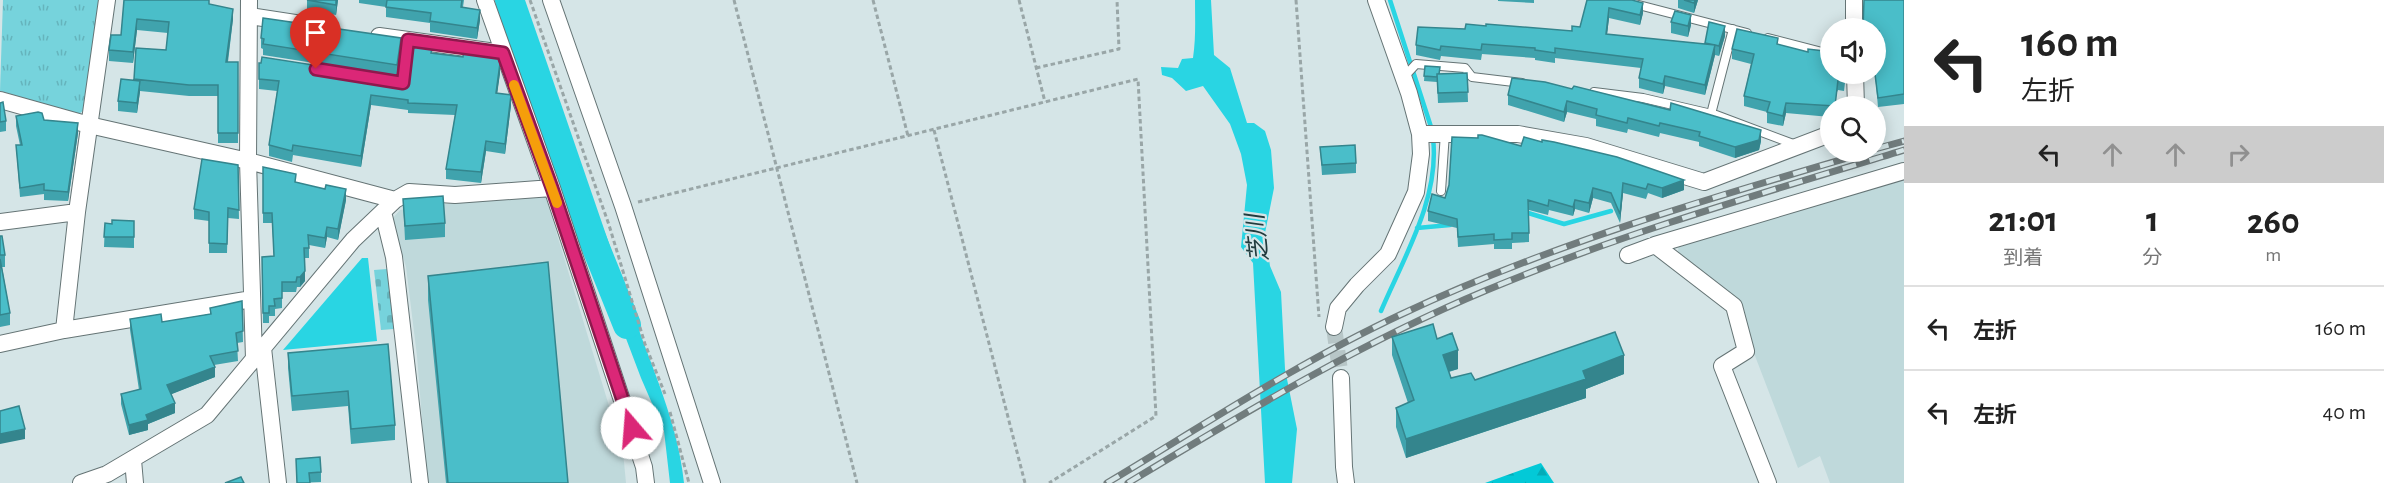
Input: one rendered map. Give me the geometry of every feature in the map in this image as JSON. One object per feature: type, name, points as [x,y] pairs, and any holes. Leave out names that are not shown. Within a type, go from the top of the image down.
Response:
[{"type":"street","points":[[64,330],[77,212],[107,0]]},
{"type":"street","points":[[485,0],[552,188],[644,467],[646,483]]},
{"type":"street","points":[[551,0],[622,206],[712,483]]},
{"type":"street","points":[[1327,325],[1357,285],[1388,254],[1416,192],[1421,154],[1420,134],[1376,0]]},
{"type":"street","points":[[1854,0],[1854,18]]},
{"type":"street","points":[[278,483],[252,299],[248,161],[256,60],[250,8],[340,30]]},
{"type":"street","points":[[363,33],[503,53]]},
{"type":"street","points":[[0,100],[89,124],[248,161],[389,206]]},
{"type":"street","points":[[1420,134],[1518,134],[1573,143],[1704,182],[1820,138]]},
{"type":"street","points":[[1628,255],[1904,171]]},
{"type":"street","points":[[81,483],[107,474],[133,460],[207,415],[353,240],[389,206],[409,192],[455,195],[552,188]]},
{"type":"street","points":[[389,206],[420,483]]},
{"type":"street","points":[[0,222],[77,212]]},
{"type":"street","points":[[1655,245],[1734,306],[1746,351],[1722,366],[1768,483]]},
{"type":"street","points":[[0,344],[64,330],[252,299]]},
{"type":"street","points":[[1341,378],[1346,483]]},
{"type":"street","points":[[133,460],[135,483]]},
{"type":"lane","points":[[1619,0],[1820,51]]},
{"type":"lane","points":[[1711,114],[1733,29]]},
{"type":"lane","points":[[391,81],[403,83],[408,40]]},
{"type":"lane","points":[[1403,77],[1416,64],[1465,68],[1472,76],[1537,85]]},
{"type":"lane","points":[[1584,91],[1643,98],[1711,114],[1799,146]]},
{"type":"lane","points":[[1441,191],[1445,134]]},
{"type":"path","points":[[530,0],[609,225],[645,344],[666,397]]},
{"type":"path","points":[[735,0],[857,483]]},
{"type":"path","points":[[873,0],[908,136]]},
{"type":"path","points":[[1018,0],[1045,102]]},
{"type":"path","points":[[1036,68],[1119,49],[1117,0]]},
{"type":"path","points":[[1296,0],[1327,325]]},
{"type":"path","points":[[622,206],[1138,79],[1156,416],[1049,483]]},
{"type":"path","points":[[933,130],[1025,483]]},
{"type":"path","points":[[669,408],[682,449],[689,483]]},
{"type":"shaded area","points":[[1904,174],[1904,483],[1830,483],[1820,456],[1798,468],[1737,302],[1678,252],[1679,242]]},
{"type":"shaded area","points":[[545,195],[623,452],[626,483],[427,483],[417,356],[406,267],[392,219],[400,210],[421,206]]},
{"type":"green space","points":[[3,0],[99,0],[84,110],[79,114],[0,91]]},
{"type":"green space","points":[[387,269],[394,329],[381,330],[374,270]]},
{"type":"green space","points":[[1541,463],[1554,483],[1485,483]]},
{"type":"water","points":[[506,0],[525,0],[670,416],[684,483],[670,483],[664,431],[619,320],[617,300],[612,290],[614,284],[588,213],[578,193],[577,189],[580,187],[572,175],[524,36],[510,14]]},
{"type":"water","name":"芝川","points":[[1195,0],[1211,0],[1214,55],[1230,68],[1247,123],[1254,123],[1265,131],[1271,150],[1274,188],[1265,233],[1270,266],[1281,292],[1285,369],[1297,429],[1292,483],[1265,483],[1253,263],[1241,247],[1247,185],[1241,154],[1230,124],[1203,86],[1186,91],[1172,78],[1162,75],[1161,67],[1178,68],[1182,59],[1193,58]]},
{"type":"water","points":[[362,258],[368,258],[377,341],[283,350]]},
{"type":"building","points":[[124,0],[209,0],[209,4],[233,9],[226,62],[238,62],[238,133],[218,133],[218,85],[189,85],[134,79],[136,48],[166,50],[169,22],[137,19],[133,52],[109,50],[111,35],[121,35]]},
{"type":"building","points":[[307,0],[336,0],[336,5]]},
{"type":"building","points":[[387,0],[462,0],[461,7],[480,10],[477,28],[430,21],[431,13],[386,7]]},
{"type":"building","points":[[1587,0],[1632,0],[1643,3],[1640,15],[1609,8],[1606,34],[1715,45],[1705,85],[1665,76],[1663,84],[1639,78],[1643,59],[1555,48],[1555,53],[1535,50],[1535,48],[1482,44],[1481,50],[1441,46],[1440,50],[1416,45],[1418,27],[1465,29],[1466,24],[1486,26],[1486,24],[1572,31],[1572,26],[1580,27]]},
{"type":"building","points":[[1864,0],[1904,0],[1904,94],[1878,96],[1876,84],[1886,84],[1886,18],[1863,18]]},
{"type":"building","points":[[1675,11],[1691,15],[1688,26],[1671,22]]},
{"type":"building","points":[[263,18],[401,38],[397,65],[263,44],[264,39],[261,38]]},
{"type":"building","points":[[1709,22],[1725,26],[1719,46],[1705,43]]},
{"type":"building","points":[[1737,29],[1778,38],[1777,44],[1808,52],[1808,49],[1820,50],[1820,84],[1838,84],[1836,96],[1820,96],[1820,105],[1786,103],[1783,116],[1767,112],[1770,102],[1744,96],[1754,54],[1732,49]]},
{"type":"building","points":[[413,40],[433,43],[431,53],[463,57],[464,48],[494,52],[494,57],[498,58],[500,63],[496,93],[511,95],[505,144],[486,141],[481,172],[446,169],[457,105],[408,103],[408,100],[371,95],[361,156],[293,145],[292,151],[269,145],[279,81],[259,79],[259,63],[262,57],[403,79],[409,74]]},
{"type":"building","points":[[1425,66],[1440,67],[1437,77],[1424,76]]},
{"type":"building","points":[[1467,73],[1468,92],[1438,93],[1437,74]]},
{"type":"building","points":[[1512,78],[1545,82],[1572,89],[1574,86],[1670,110],[1671,103],[1761,130],[1759,140],[1735,147],[1699,136],[1700,132],[1660,123],[1659,126],[1628,118],[1627,123],[1596,115],[1597,109],[1567,101],[1564,112],[1508,95]]},
{"type":"building","points":[[121,79],[140,81],[137,103],[118,101]]},
{"type":"building","points":[[3,102],[6,121],[0,122],[0,103]]},
{"type":"building","points":[[42,113],[44,120],[78,123],[68,192],[44,190],[44,184],[20,188],[16,145],[22,145],[16,116]]},
{"type":"building","points":[[1478,135],[1521,146],[1524,137],[1542,142],[1542,140],[1554,142],[1617,157],[1684,180],[1662,188],[1648,184],[1646,189],[1623,183],[1620,214],[1611,193],[1593,188],[1589,203],[1575,200],[1573,207],[1549,200],[1548,206],[1528,200],[1529,233],[1512,233],[1512,239],[1494,240],[1494,234],[1458,237],[1457,219],[1428,211],[1432,194],[1445,198],[1449,185],[1452,137],[1478,138]]},
{"type":"building","points":[[1355,145],[1356,163],[1322,165],[1320,147]]},
{"type":"building","points":[[202,159],[238,165],[239,210],[228,208],[227,244],[209,243],[209,212],[194,209]]},
{"type":"building","points":[[263,167],[296,174],[295,182],[325,189],[326,185],[346,189],[338,229],[327,227],[325,238],[308,235],[309,248],[304,248],[305,271],[297,277],[296,282],[282,282],[282,298],[274,299],[275,306],[269,306],[269,313],[263,313],[262,257],[274,256],[272,213],[263,213]]},
{"type":"building","points":[[443,196],[445,223],[405,226],[403,199]]},
{"type":"building","points":[[112,220],[134,221],[134,237],[104,237],[105,223],[112,224]]},
{"type":"building","points":[[0,236],[2,236],[5,255],[0,255]]},
{"type":"building","points":[[0,259],[10,313],[0,315]]},
{"type":"building","points":[[548,262],[568,483],[448,483],[428,276]]},
{"type":"building","points":[[242,301],[243,331],[236,333],[238,351],[210,356],[215,367],[167,385],[175,403],[146,415],[148,420],[129,425],[121,394],[141,389],[130,319],[161,314],[162,322],[211,314],[210,308]]},
{"type":"building","points":[[1433,324],[1437,339],[1452,333],[1458,350],[1443,355],[1451,378],[1471,373],[1475,380],[1615,332],[1624,355],[1583,371],[1586,379],[1406,439],[1396,408],[1414,400],[1392,337]]},
{"type":"building","points":[[388,344],[395,425],[351,429],[348,391],[292,396],[288,353]]},
{"type":"building","points":[[19,406],[25,429],[0,434],[0,411]]},
{"type":"building","points":[[320,457],[321,472],[309,473],[310,483],[297,483],[296,459]]},
{"type":"building","points":[[241,477],[244,483],[225,483]]},
{"type":"waterway","points":[[509,0],[573,191],[627,325]]},
{"type":"waterway","points":[[1390,0],[1432,130]]},
{"type":"waterway","points":[[1381,311],[1426,205],[1434,160],[1433,138]]},
{"type":"waterway","points":[[1525,212],[1564,224],[1611,211]]},
{"type":"waterway","points":[[1417,228],[1450,225]]},
{"type":"tunnel","points":[[1334,327],[1341,378]]},
{"type":"railway","points":[[1886,146],[1904,141]]},
{"type":"railway","points":[[1128,483],[1349,355],[1440,310],[1538,269],[1642,232],[1904,150]]},
{"type":"railway","points":[[1107,483],[1326,352],[1458,289],[1573,244],[1632,224],[1834,162]]},
{"type":"slow traffic","points":[[514,85],[557,203]]},
{"type":"route","points":[[316,69],[403,83],[408,40],[503,53],[552,188],[632,428]]}]
